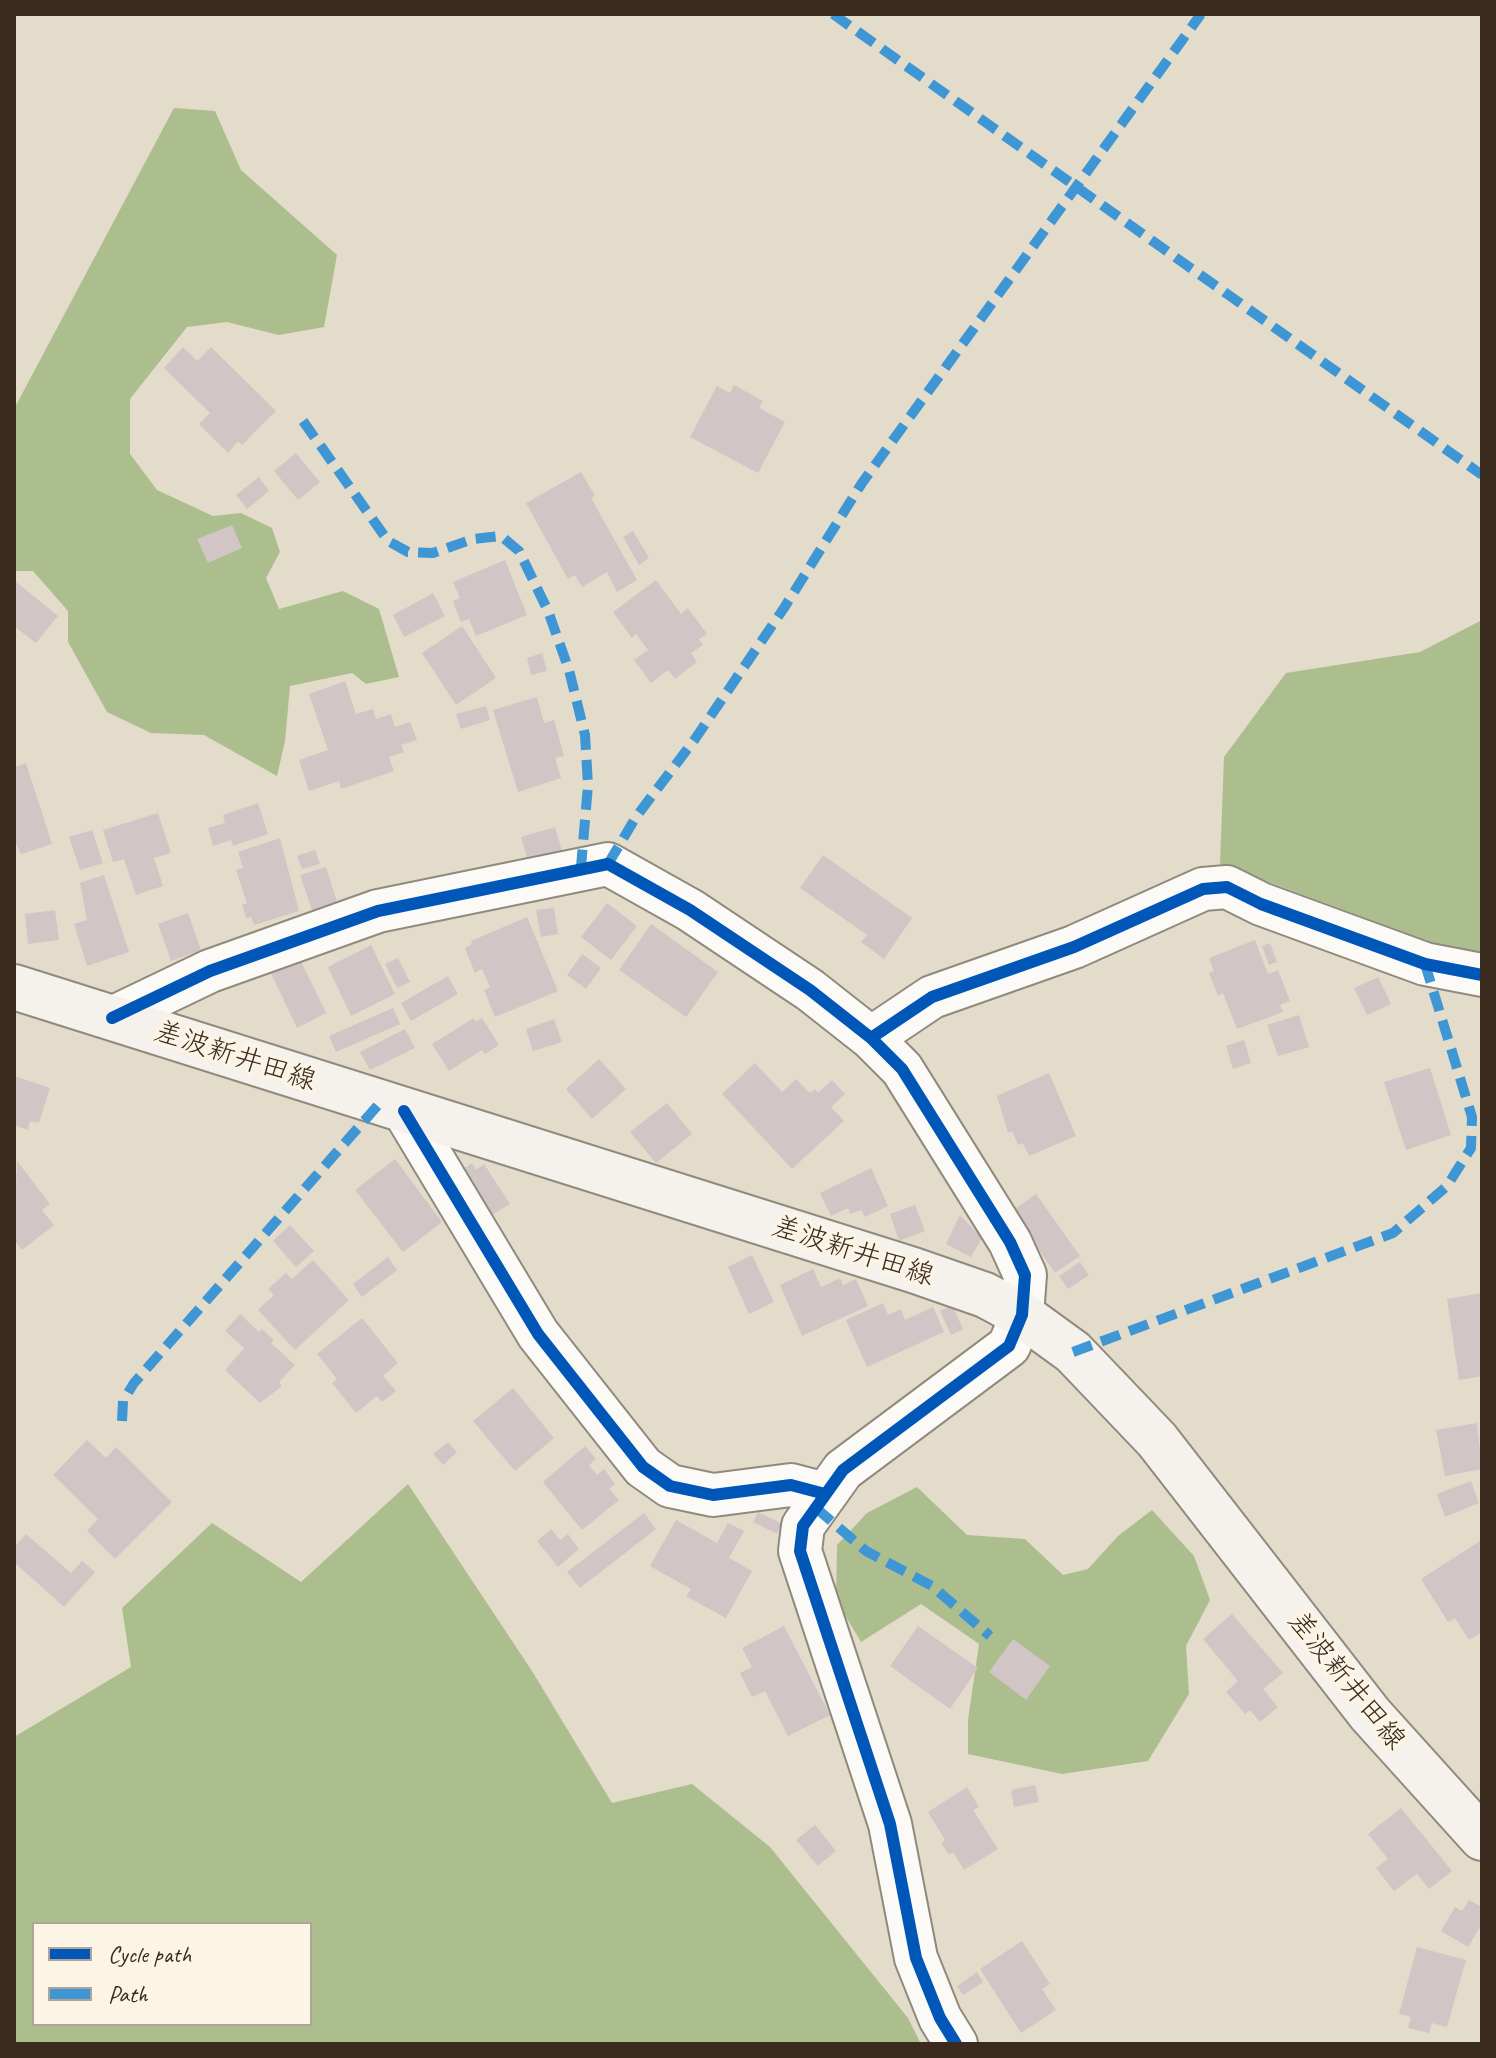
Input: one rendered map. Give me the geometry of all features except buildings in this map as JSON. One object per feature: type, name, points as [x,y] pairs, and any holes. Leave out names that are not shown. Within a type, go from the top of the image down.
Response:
[{"type":"main road","name":"差波新井田線","points":[[14,987],[913,1270],[985,1295],[1022,1315],[1073,1352],[1157,1440],[1370,1714],[1482,1838]]},
{"type":"street","points":[[112,1018],[210,971],[378,911],[608,864],[690,910],[810,990],[871,1038],[902,1069],[1010,1242],[1025,1275],[1022,1315],[1009,1346],[843,1470],[803,1526],[800,1551],[890,1824],[916,1958],[940,2018],[956,2044]]},
{"type":"street","points":[[871,1038],[932,997],[1087,942],[1203,889],[1227,887],[1261,904],[1425,964],[1482,975]]},
{"type":"street","points":[[404,1111],[538,1334],[643,1467],[670,1486],[713,1495],[791,1485],[825,1494]]},
{"type":"green space","points":[[174,108],[215,111],[241,170],[337,255],[324,327],[279,335],[227,322],[187,327],[130,399],[130,454],[157,490],[213,516],[241,513],[272,528],[280,552],[266,578],[279,609],[343,591],[379,609],[399,677],[366,684],[352,673],[290,686],[285,741],[277,776],[204,735],[151,733],[107,712],[68,642],[68,611],[33,571],[14,571],[14,409]]},
{"type":"green space","points":[[1482,620],[1482,952],[1441,946],[1220,864],[1224,757],[1286,673],[1420,652]]},
{"type":"green space","points":[[408,1484],[532,1671],[612,1803],[692,1784],[770,1847],[908,2018],[921,2044],[14,2044],[14,1737],[131,1667],[122,1608],[212,1523],[301,1582]]},
{"type":"green space","points":[[917,1487],[967,1535],[1025,1539],[1063,1575],[1088,1569],[1118,1536],[1152,1510],[1194,1556],[1210,1600],[1186,1646],[1189,1694],[1148,1761],[1062,1774],[968,1754],[968,1720],[979,1644],[921,1604],[861,1642],[836,1600],[837,1545],[867,1513]]},
{"type":"marked path","points":[[833,14],[1482,475]]},
{"type":"marked path","points":[[608,864],[636,817],[695,739],[784,608],[862,483],[1201,14]]},
{"type":"marked path","points":[[303,421],[388,541],[408,552],[433,553],[473,539],[501,536],[519,551],[548,611],[569,670],[585,735],[588,785],[581,867]]},
{"type":"marked path","points":[[1073,1352],[1393,1233],[1447,1186],[1471,1148],[1472,1117],[1425,964]]},
{"type":"marked path","points":[[122,1421],[123,1401],[134,1383],[379,1104]]},
{"type":"marked path","points":[[816,1508],[866,1551],[932,1586],[990,1636]]},
{"type":"cycle path","points":[[112,1018],[210,971],[378,911],[608,864],[690,910],[810,990],[871,1038],[902,1069],[1010,1242],[1025,1275],[1022,1315],[1009,1346],[843,1470],[803,1526],[800,1551],[890,1824],[916,1958],[940,2018],[956,2044]]},
{"type":"cycle path","points":[[871,1038],[932,997],[1074,947],[1203,889],[1227,887],[1261,904],[1425,964],[1482,975]]},
{"type":"cycle path","points":[[404,1111],[538,1334],[643,1467],[670,1486],[713,1495],[791,1485],[825,1494]]}]
